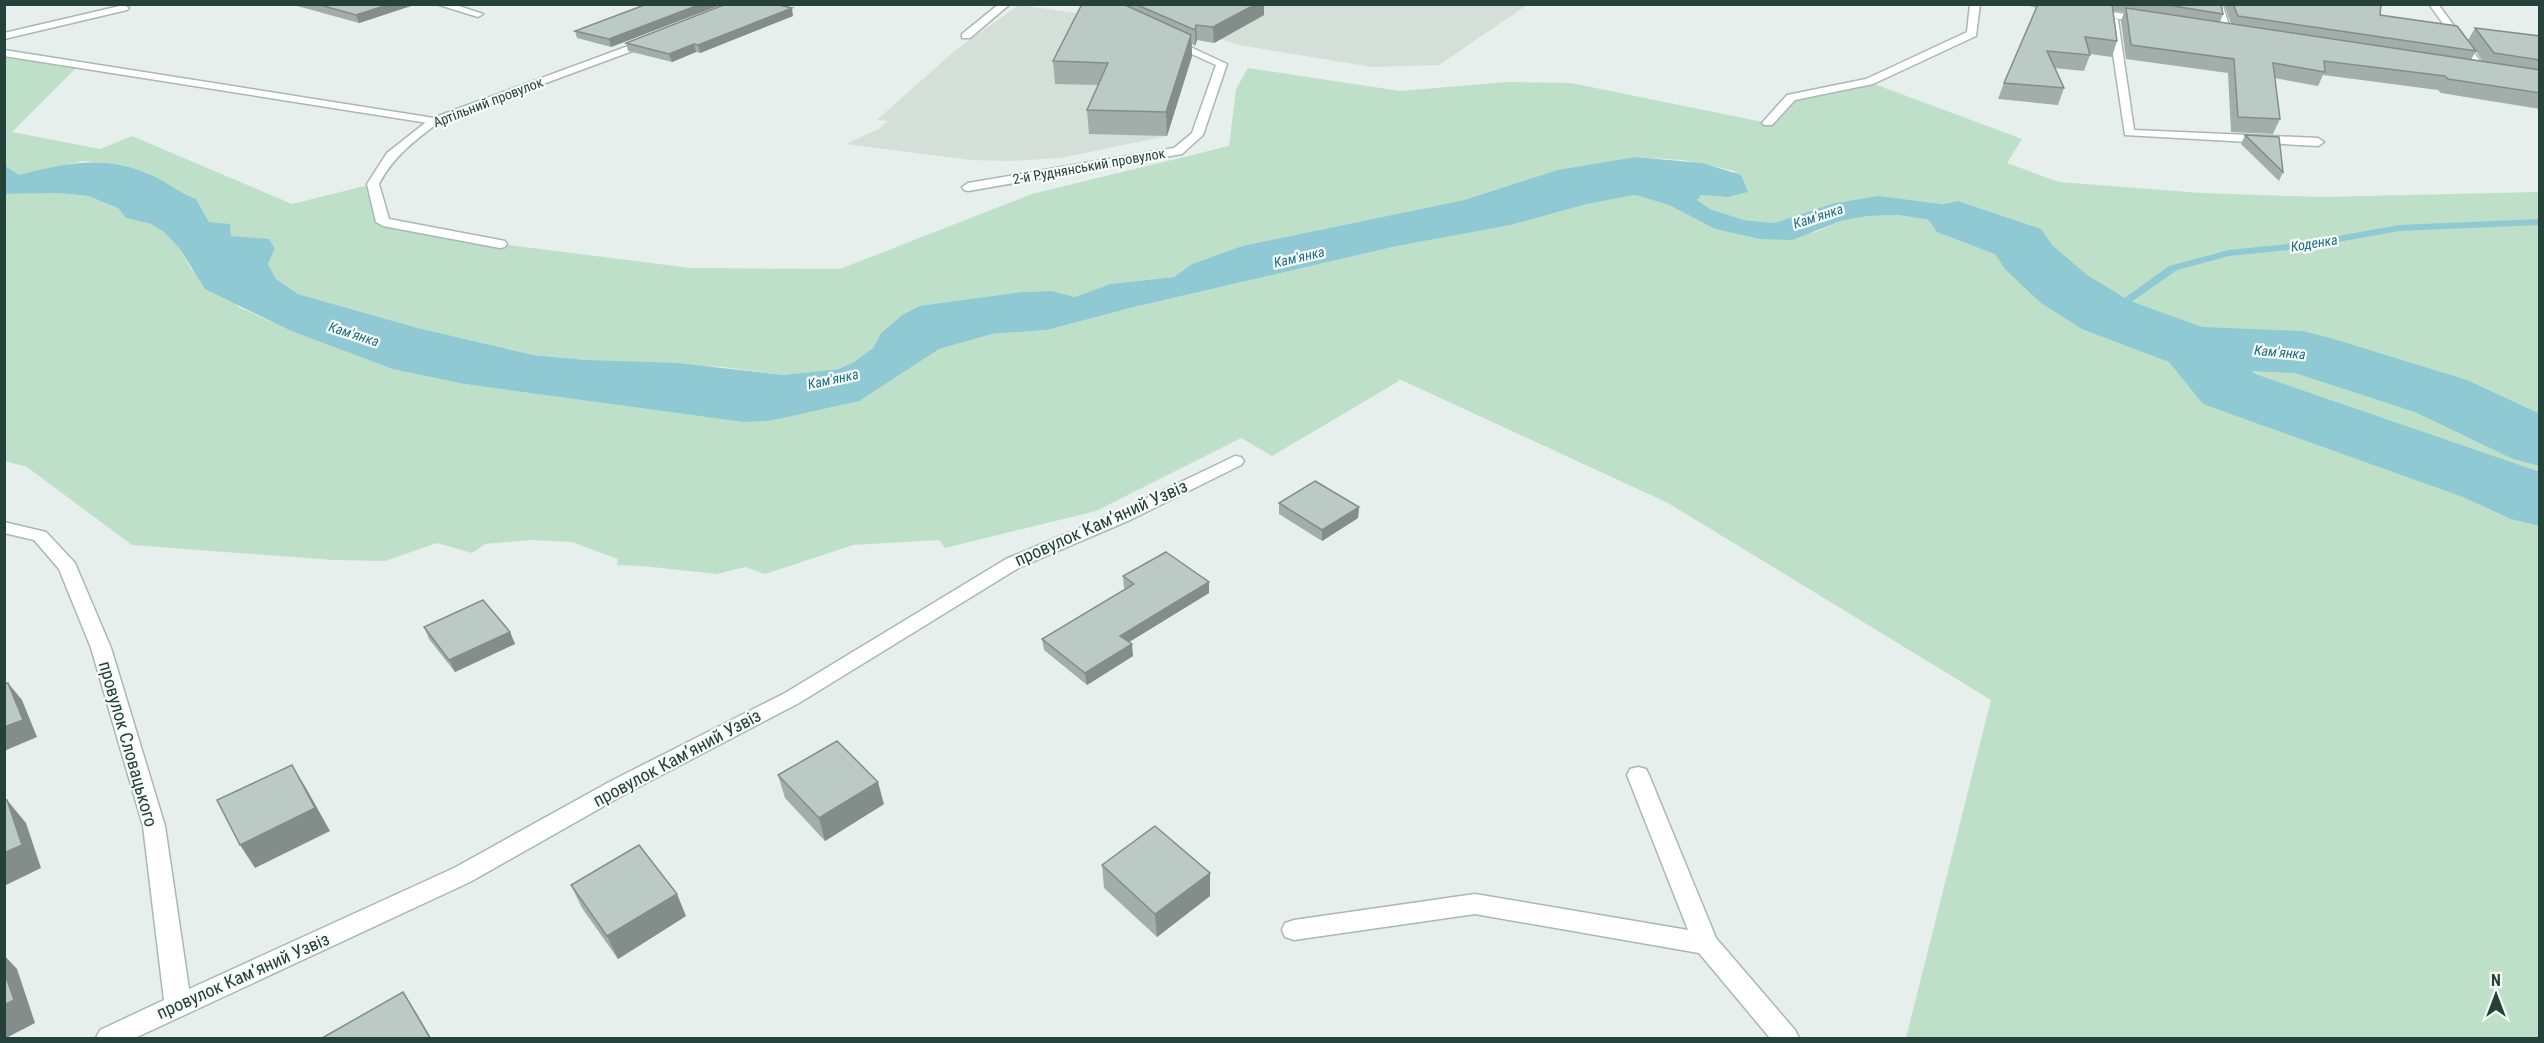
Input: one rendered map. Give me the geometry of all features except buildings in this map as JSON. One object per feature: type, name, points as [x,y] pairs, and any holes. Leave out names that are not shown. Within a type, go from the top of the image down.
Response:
[{"type":"street","points":[[440,4],[478,14]]},
{"type":"street","points":[[966,36],[1006,4]]},
{"type":"street","points":[[1768,123],[1791,97],[1869,82],[1972,34],[1975,4]]},
{"type":"street","points":[[2031,4],[2158,22]]},
{"type":"street","points":[[2433,4],[2482,71]]},
{"type":"street","points":[[2217,6],[2226,32]]},
{"type":"street","points":[[4,36],[124,8]]},
{"type":"street","points":[[2113,16],[2129,133],[2318,142]]},
{"type":"street","points":[[2215,31],[2238,34]]},
{"type":"street","name":"Артільний провулок","points":[[500,244],[383,222],[373,184],[382,164],[403,143],[434,122],[666,34]]},
{"type":"street","name":"2-й Руднянський провулок","points":[[968,187],[1178,151],[1197,135],[1222,64],[1160,37]]},
{"type":"street","points":[[4,54],[434,122]]},
{"type":"street","points":[[2471,69],[2494,73]]},
{"type":"street","name":"провулок Камʼяний Узвіз","points":[[109,1038],[462,875],[619,787],[792,698],[1013,563],[1124,516],[1235,461]]},
{"type":"street","name":"провулок Словацького","points":[[4,527],[40,536],[68,567],[100,648],[154,826],[178,1005]]},
{"type":"street","points":[[1638,775],[1706,944],[1786,1038]]},
{"type":"street","points":[[1294,930],[1475,904],[1706,944]]},
{"type":"shaded area","points":[[1019,5],[1084,14],[1189,67],[1167,136],[1060,158],[1011,161],[970,160],[846,144],[879,129],[888,121],[877,120],[958,48]]},
{"type":"shaded area","points":[[1115,5],[1527,5],[1439,65],[1372,67],[1239,45]]},
{"type":"green space","points":[[5,53],[78,66],[12,132],[100,149],[132,136],[292,204],[373,184],[383,222],[500,244],[691,268],[840,269],[1032,194],[1229,146],[1236,89],[1248,68],[1400,91],[1506,82],[1571,83],[1768,123],[1791,97],[1869,82],[2022,139],[2007,163],[2059,182],[2201,193],[2321,197],[2539,192],[2539,1038],[1906,1038],[1991,700],[1668,503],[1397,378],[1399,381],[1272,456],[1241,438],[1096,511],[945,548],[939,540],[853,545],[765,574],[745,567],[717,574],[617,565],[618,559],[572,542],[530,540],[485,544],[472,553],[437,543],[385,561],[333,560],[132,545],[27,467],[5,461],[5,194],[58,193],[88,196],[118,208],[126,218],[151,224],[164,231],[180,249],[191,269],[239,307],[291,331],[336,346],[465,384],[743,422],[769,421],[809,411],[939,349],[992,334],[1047,330],[1134,307],[1397,246],[1511,225],[1587,204],[1635,195],[1669,205],[1715,229],[1759,239],[1816,232],[1841,221],[1868,216],[1898,215],[1930,220],[1977,241],[1996,254],[2006,270],[2028,285],[2074,273],[2050,249],[2022,227],[1831,204],[1774,223],[1744,220],[1710,209],[1697,200],[1700,195],[1727,197],[1735,171],[1684,160],[1635,157],[1557,170],[1464,200],[1242,246],[1192,264],[1174,277],[1110,284],[1075,297],[1052,291],[1021,292],[902,315],[881,333],[873,348],[854,362],[838,369],[783,375],[722,367],[587,360],[533,355],[418,328],[298,294],[276,279],[268,264],[275,249],[230,236],[209,222],[196,199],[180,193],[151,175],[122,165],[83,161],[19,175],[5,168]]},
{"type":"water","points":[[1635,157],[1702,163],[1741,175],[1748,192],[1727,197],[1701,195],[1697,200],[1710,209],[1744,220],[1774,223],[1831,204],[1878,196],[1964,207],[2022,227],[2075,273],[2028,285],[2006,270],[1996,254],[1977,241],[1930,220],[1898,215],[1868,216],[1841,221],[1792,240],[1759,239],[1715,229],[1669,205],[1635,195],[1587,204],[1511,225],[1397,246],[1134,307],[1047,330],[992,334],[939,349],[859,401],[769,421],[743,422],[465,384],[393,369],[291,331],[205,289],[180,249],[164,232],[151,224],[126,218],[118,208],[88,196],[58,193],[4,194],[5,166],[19,175],[69,164],[117,164],[151,175],[196,199],[209,222],[230,224],[231,236],[269,239],[275,249],[268,264],[276,279],[298,294],[418,328],[533,355],[587,360],[677,363],[783,375],[838,369],[854,362],[873,348],[881,333],[902,315],[920,306],[1021,292],[1052,291],[1075,297],[1110,284],[1174,277],[1192,264],[1242,246],[1464,200],[1557,170]]},
{"type":"waterway","name":"Кам'янка","points":[[1958,219],[2019,242],[2028,257],[2064,289],[2106,315],[2193,347],[2302,352],[2441,396],[2540,443]]},
{"type":"waterway","name":"Коденка","points":[[2106,315],[2173,268],[2229,253],[2299,246],[2399,228],[2540,222]]},
{"type":"waterway","points":[[2194,348],[2229,389],[2491,480],[2540,502]]}]
